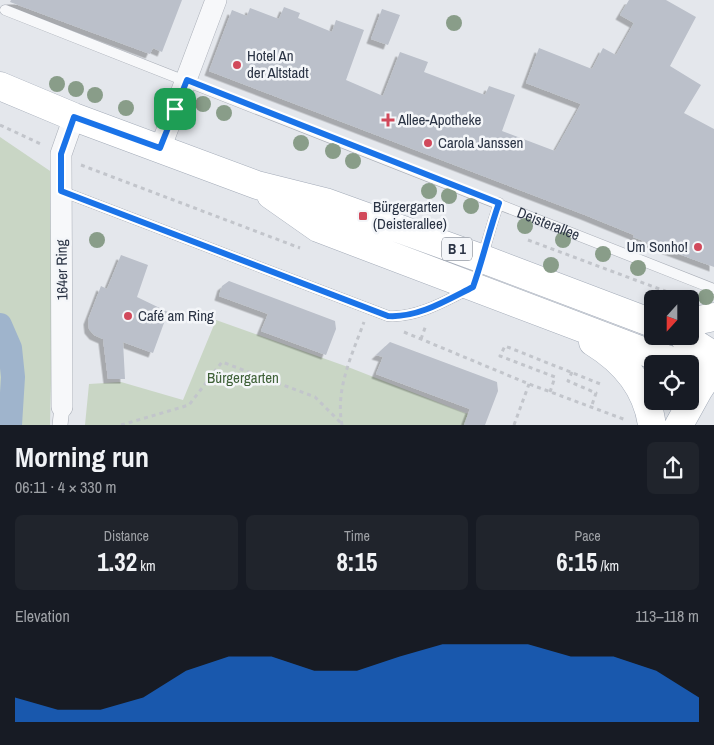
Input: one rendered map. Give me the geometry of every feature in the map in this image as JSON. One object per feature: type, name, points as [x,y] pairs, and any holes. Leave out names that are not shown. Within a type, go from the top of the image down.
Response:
[{"type":"main road","name":"B 1","points":[[8,92],[258,185],[325,202],[644,320]]},
{"type":"main road","name":"B 1","points":[[258,185],[318,228],[654,355]]},
{"type":"main road","points":[[699,320],[714,317]]},
{"type":"main road","points":[[556,318],[608,351],[625,366],[646,400],[652,425]]},
{"type":"main road","points":[[697,345],[705,350],[714,367]]},
{"type":"main road","points":[[699,368],[714,367]]},
{"type":"main road","points":[[679,425],[714,367]]},
{"type":"street","points":[[160,148],[216,0]]},
{"type":"street","name":"164er Ring","points":[[61,416],[61,154],[74,117]]},
{"type":"lane","name":"Deisterallee","points":[[5,10],[714,288]]},
{"type":"lane","points":[[61,191],[388,316],[401,317],[427,309],[473,287],[499,203]]},
{"type":"path","points":[[0,126],[32,139],[102,173],[309,251]]},
{"type":"path","points":[[528,240],[662,290]]},
{"type":"path","points":[[341,424],[341,390],[370,309]]},
{"type":"path","points":[[421,339],[529,384],[628,421],[628,425]]},
{"type":"path","points":[[550,392],[555,377],[500,356],[504,346],[604,385]]},
{"type":"path","points":[[121,425],[189,405],[222,362],[315,398],[341,424]]},
{"type":"path","points":[[572,372],[568,381],[596,393],[591,408]]},
{"type":"path","points":[[514,425],[529,384]]},
{"type":"green space","points":[[0,137],[56,175],[50,425],[0,425]]},
{"type":"green space","name":"Bürgergarten","points":[[216,320],[348,367],[468,414],[464,425],[85,425],[89,384],[121,382],[183,400]]},
{"type":"building","points":[[11,0],[182,0],[162,52],[153,48],[150,54],[10,2]]},
{"type":"building","points":[[629,0],[666,0],[696,17],[670,66],[701,85],[684,113],[714,129],[714,267],[633,237],[634,235],[585,215],[209,71],[232,10],[247,16],[250,8],[279,19],[284,7],[300,13],[298,18],[332,32],[336,20],[364,30],[346,80],[383,96],[400,52],[428,62],[424,72],[485,95],[489,86],[515,95],[502,131],[555,151],[581,104],[526,83],[539,48],[592,69],[603,48],[616,55],[634,23],[620,15]]},
{"type":"building","points":[[382,9],[400,15],[388,45],[371,39]]},
{"type":"building","name":"Café am Ring","points":[[121,255],[148,265],[137,297],[168,312],[153,353],[123,342],[125,379],[108,379],[103,339],[94,335],[89,329],[88,320],[101,286],[107,289]]},
{"type":"building","points":[[229,281],[335,321],[336,329],[326,355],[261,331],[268,314],[219,296],[222,286]]},
{"type":"building","points":[[390,342],[497,382],[498,391],[485,425],[464,425],[470,409],[376,374],[383,357],[376,355]]},
{"type":"waterway","points":[[0,325],[10,348],[13,377],[10,425]]},
{"type":"place","name":"Hotel An der Altstadt","points":[[237,65]]},
{"type":"place","name":"Allee-Apotheke","points":[[388,120]]},
{"type":"place","name":"Carola Janssen","points":[[428,143]]},
{"type":"place","name":"Bürgergarten (Deisterallee)","points":[[363,216]]},
{"type":"place","name":"Um Sonho!","points":[[698,247]]},
{"type":"place","name":"Café am Ring","points":[[128,316]]},
{"type":"route","points":[[187,80],[499,203],[473,287],[427,309],[401,317],[388,316],[61,191],[61,154],[74,117],[160,148],[175,109],[187,80]]}]
